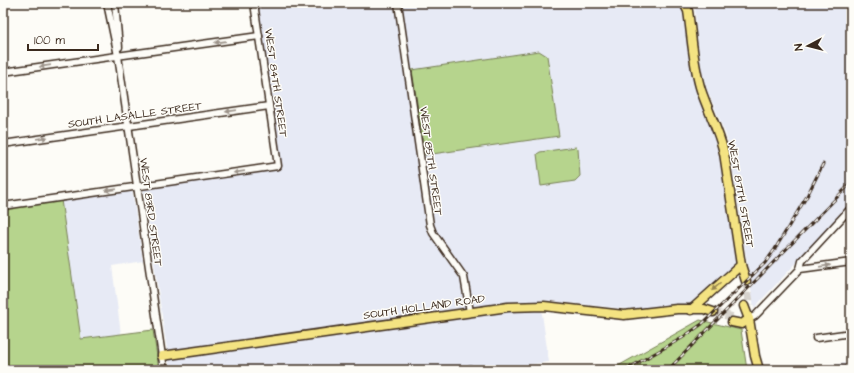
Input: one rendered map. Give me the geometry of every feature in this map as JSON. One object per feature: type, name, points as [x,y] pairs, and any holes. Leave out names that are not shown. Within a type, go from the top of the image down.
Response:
[{"type":"main road","name":"WEST 87TH STREET","points":[[684,3],[688,11],[696,67],[701,89],[722,142],[744,282]]},
{"type":"main road","name":"WEST 87TH STREET","points":[[688,11],[691,3]]},
{"type":"main road","points":[[691,310],[741,265]]},
{"type":"main road","name":"SOUTH HOLLAND ROAD","points":[[162,356],[470,312],[532,305],[624,314],[677,310],[691,310],[711,314]]},
{"type":"main road","points":[[747,305],[745,311],[749,319],[755,356],[759,370]]},
{"type":"main road","points":[[734,320],[749,319]]},
{"type":"main road","points":[[755,356],[755,370]]},
{"type":"street","name":"WEST 83RD STREET","points":[[107,3],[118,56],[164,370]]},
{"type":"street","name":"WEST 83RD STREET","points":[[115,3],[118,32],[118,56]]},
{"type":"street","name":"WEST 84TH STREET","points":[[137,187],[278,166],[254,3]]},
{"type":"street","name":"WEST 85TH STREET","points":[[398,3],[430,225],[433,233],[464,277],[470,312]]},
{"type":"street","points":[[3,72],[259,36]]},
{"type":"street","name":"SOUTH LASALLE STREET","points":[[3,144],[269,106]]},
{"type":"street","points":[[3,206],[137,187]]},
{"type":"street","points":[[749,319],[755,316],[800,269],[802,261],[851,208]]},
{"type":"street","points":[[800,269],[851,262]]},
{"type":"street","points":[[816,338],[851,333]]},
{"type":"shaded area","points":[[253,3],[681,3],[694,82],[715,140],[721,163],[737,266],[694,305],[680,304],[627,309],[540,300],[549,362],[487,370],[170,370],[143,188],[277,169]]},
{"type":"shaded area","points":[[695,3],[851,3],[851,205],[754,308],[730,153],[726,135],[706,87],[701,67],[696,35]]},
{"type":"shaded area","points":[[132,190],[143,261],[112,266],[121,334],[81,339],[61,200]]},
{"type":"shaded area","points":[[851,361],[851,370],[808,370],[845,363]]},
{"type":"green space","points":[[539,51],[547,56],[559,136],[425,155],[412,70]]},
{"type":"green space","points":[[576,147],[578,149],[580,176],[575,181],[541,186],[537,154],[540,152]]},
{"type":"green space","points":[[61,200],[81,339],[153,330],[159,370],[3,370],[3,208]]},
{"type":"green space","points":[[700,320],[741,330],[747,370],[611,370]]},
{"type":"tunnel","points":[[746,281],[750,305]]},
{"type":"tunnel","points":[[713,312],[736,318]]},
{"type":"railway","points":[[625,370],[682,338],[702,324],[765,263],[807,196],[823,164]]},
{"type":"railway","points":[[668,370],[851,183]]},
{"type":"railway","points":[[835,370],[851,366]]}]
